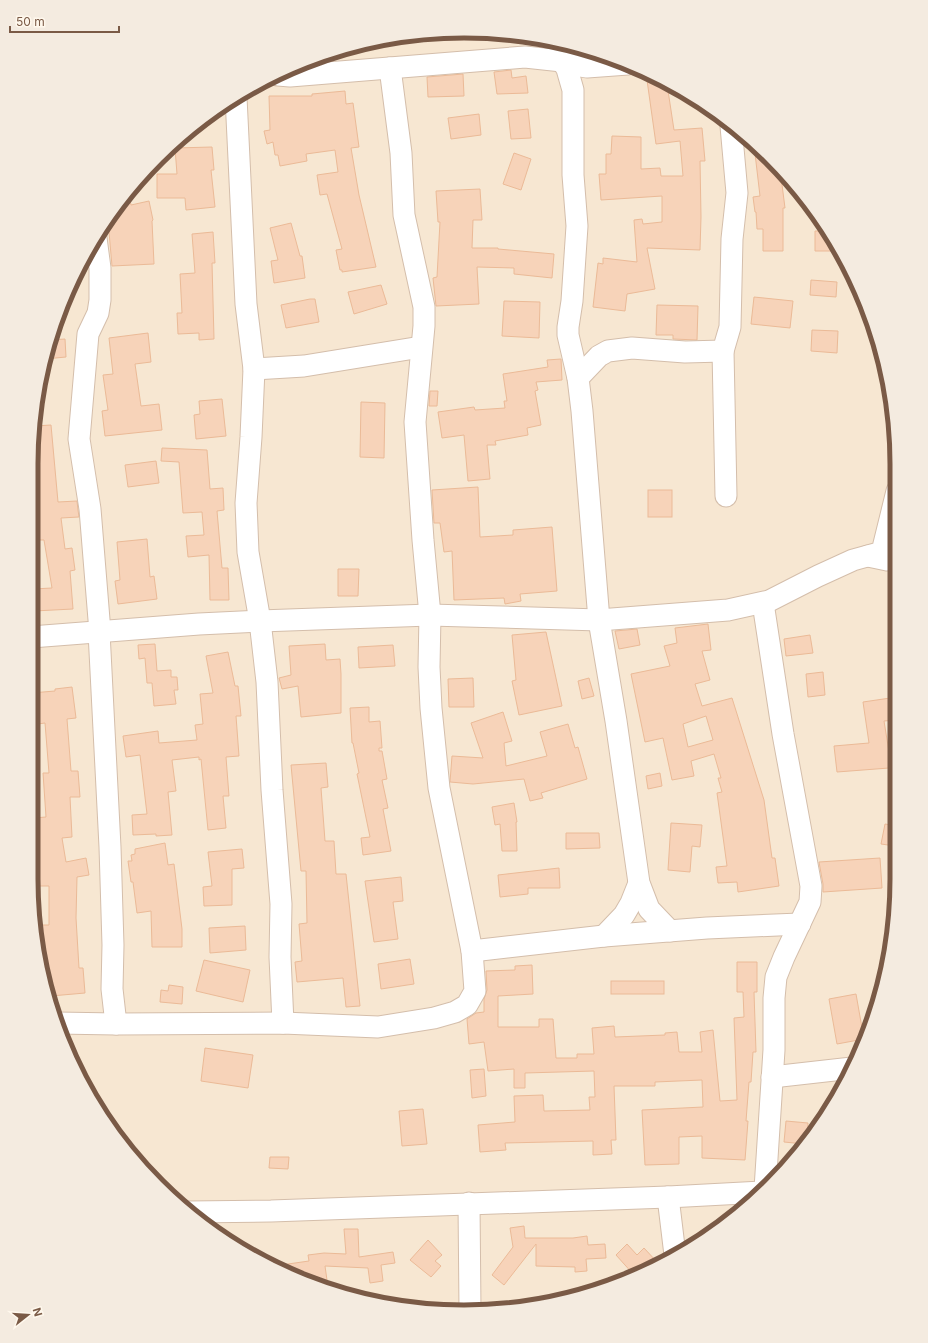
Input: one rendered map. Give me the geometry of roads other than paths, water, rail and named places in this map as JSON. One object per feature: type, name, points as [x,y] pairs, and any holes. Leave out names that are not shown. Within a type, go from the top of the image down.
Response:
[{"type":"street","points":[[561,52],[574,65],[587,67],[613,65]]},
{"type":"street","points":[[289,76],[525,57],[561,52]]},
{"type":"street","points":[[561,52],[573,90],[573,175],[577,226],[568,335],[578,378],[582,411],[599,620],[616,721],[639,882],[649,909],[670,931]]},
{"type":"street","points":[[63,1023],[283,1023],[378,1027],[434,1018],[455,1012],[467,1005],[476,991],[472,951],[439,788],[431,708],[429,667],[430,615],[422,532],[415,422],[424,326],[424,307],[404,215],[402,153],[390,68]]},
{"type":"street","points":[[236,104],[246,304],[254,369],[246,503],[248,552],[260,621],[267,682],[272,790],[281,904],[280,958],[283,1023]]},
{"type":"street","points":[[726,496],[723,352],[730,327],[732,239],[737,193],[732,133]]},
{"type":"street","points":[[97,247],[100,268],[100,300],[98,313],[88,334],[79,439],[90,509],[99,632],[110,847],[113,944],[112,990],[116,1024]]},
{"type":"street","points":[[254,369],[304,366],[422,347]]},
{"type":"street","points":[[578,378],[598,356],[608,351],[632,348],[685,352],[723,352]]},
{"type":"street","points":[[38,636],[260,621],[430,615],[599,620],[728,610],[769,601],[853,560],[882,552],[890,519]]},
{"type":"street","points":[[868,556],[887,560],[890,559]]},
{"type":"street","points":[[763,603],[783,734],[812,886],[810,902],[776,977],[774,998],[774,1050],[766,1179]]},
{"type":"street","points":[[604,936],[624,915],[631,903],[639,882]]},
{"type":"street","points":[[472,951],[604,936],[800,924]]},
{"type":"street","points":[[772,1077],[845,1069]]},
{"type":"street","points":[[199,1212],[271,1211],[668,1197],[752,1193]]},
{"type":"street","points":[[668,1197],[674,1249]]},
{"type":"street","points":[[469,1203],[470,1305]]}]
